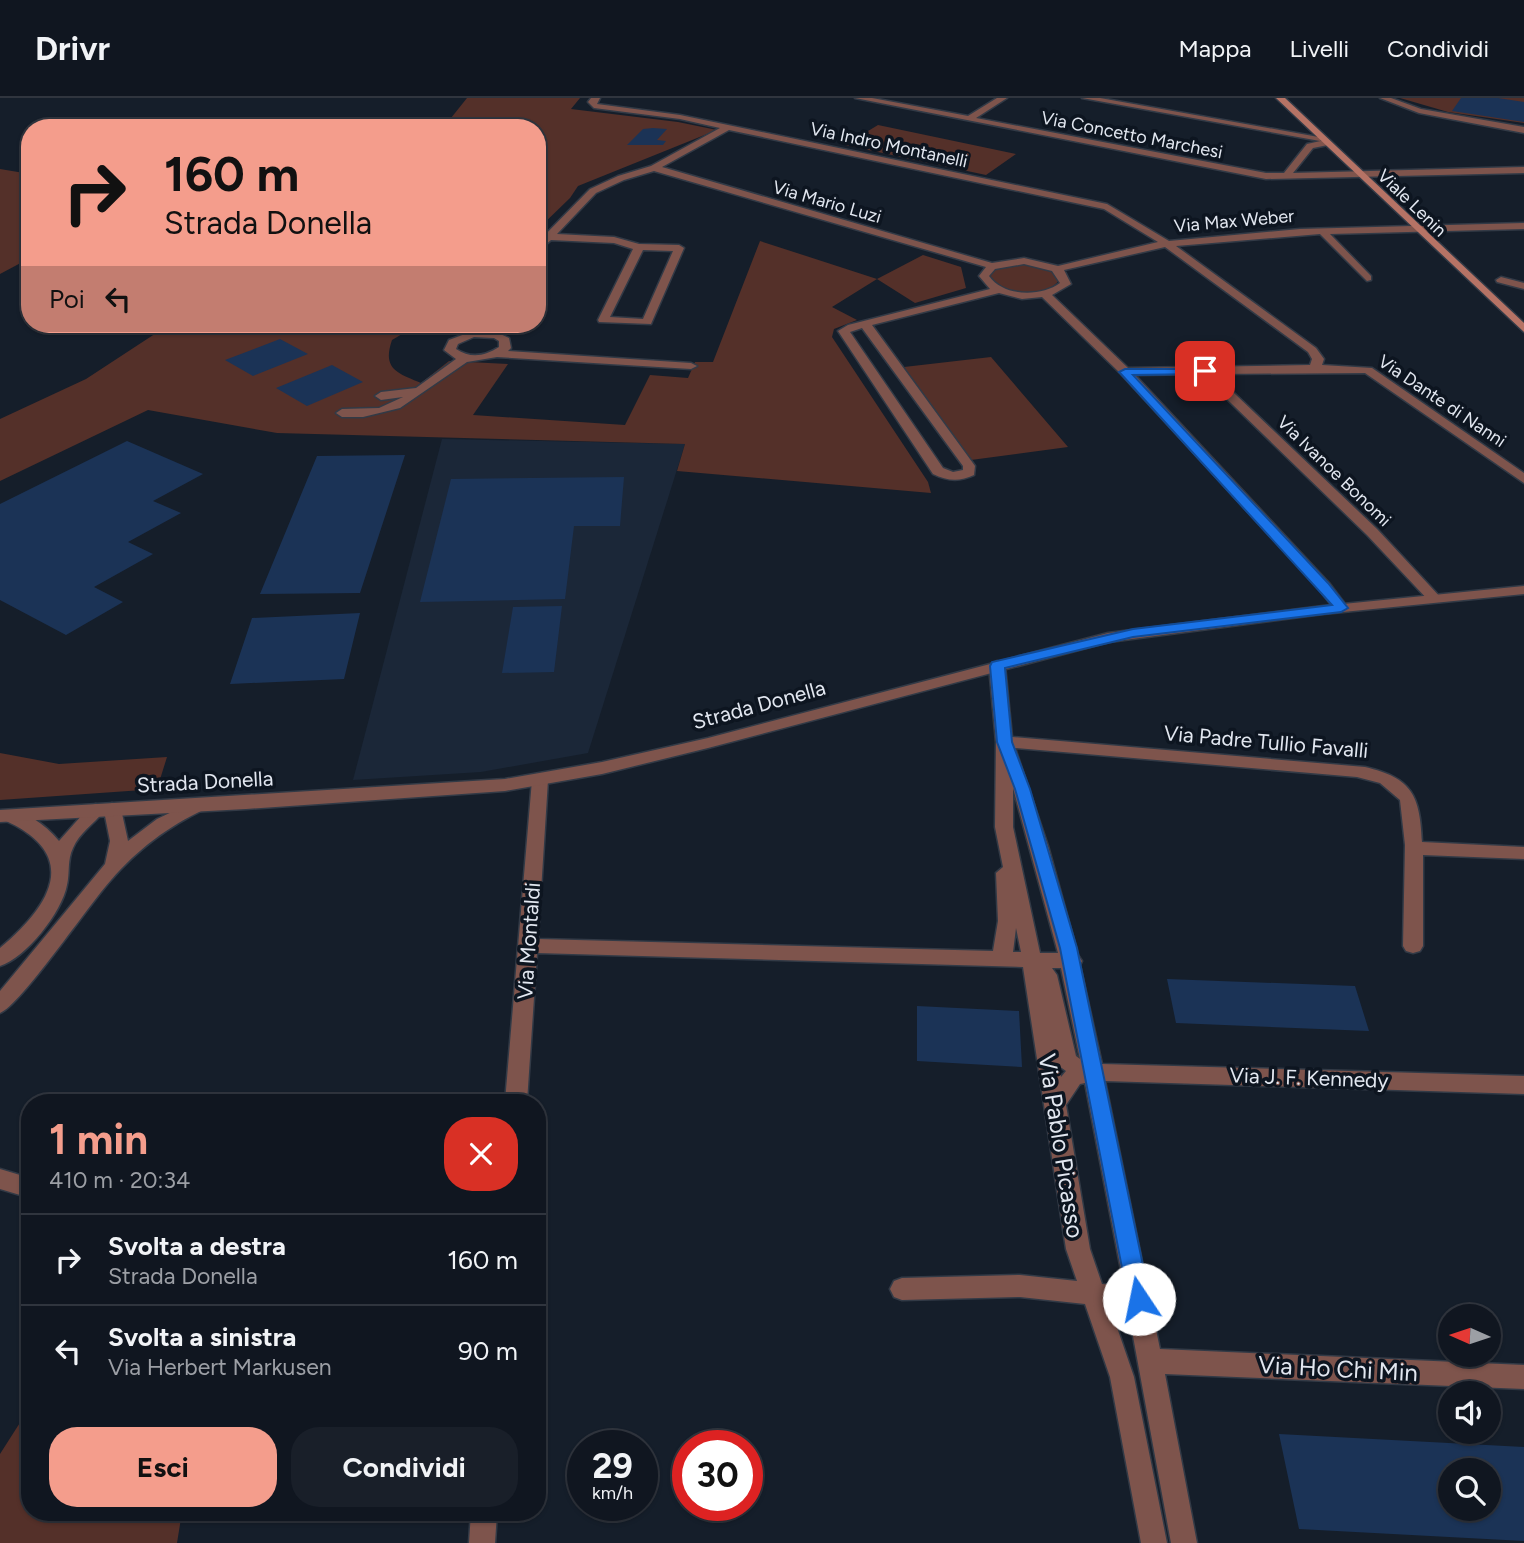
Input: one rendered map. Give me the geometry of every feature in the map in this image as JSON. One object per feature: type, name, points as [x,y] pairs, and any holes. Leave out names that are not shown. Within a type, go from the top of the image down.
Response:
[{"type":"main road","name":"Viale Lenin","points":[[1280,98],[1524,329]]},
{"type":"street","name":"Via Concetto Marchesi","points":[[859,98],[1256,175],[1524,170]]},
{"type":"street","points":[[969,120],[1003,98]]},
{"type":"street","points":[[1086,98],[1323,140]]},
{"type":"street","points":[[1384,98],[1419,111],[1524,130]]},
{"type":"street","name":"Via Indro Montanelli","points":[[595,102],[680,117],[1107,207],[1167,244],[1314,352],[1359,369]]},
{"type":"street","points":[[547,237],[593,191],[621,178],[653,168],[728,127]]},
{"type":"street","points":[[1510,127],[1524,137]]},
{"type":"street","points":[[1286,176],[1310,146],[1323,140]]},
{"type":"street","name":"Via Mario Luzi","points":[[653,168],[992,266]]},
{"type":"street","name":"Via Max Weber","points":[[1057,269],[1113,254],[1167,244],[1246,235],[1524,226]]},
{"type":"street","points":[[1324,232],[1367,278]]},
{"type":"street","points":[[547,237],[614,240],[639,247],[679,248],[648,323],[603,320],[639,247]]},
{"type":"street","points":[[1024,261],[1057,269],[1063,274],[1066,284],[1055,292],[1044,294],[1022,295],[1000,290],[986,281],[984,276],[992,266],[1024,261]]},
{"type":"street","points":[[1501,280],[1524,286]]},
{"type":"street","points":[[866,325],[969,466],[969,472],[964,475],[948,476],[937,471],[845,334],[848,329],[1000,290]]},
{"type":"street","points":[[1044,294],[1125,372],[1324,586],[1341,608]]},
{"type":"street","points":[[477,333],[453,342],[450,350],[465,358],[496,354],[691,366]]},
{"type":"street","points":[[496,354],[505,348],[505,340],[497,333]]},
{"type":"street","points":[[1314,352],[1318,359],[1315,368]]},
{"type":"street","points":[[342,413],[362,415],[391,410],[422,391],[440,373],[465,358]]},
{"type":"street","name":"Via Dante di Nanni","points":[[1125,372],[1315,368],[1359,369],[1376,373],[1524,479]]},
{"type":"street","name":"Via Ivanoe Bonomi","points":[[1205,371],[1372,532],[1435,599]]},
{"type":"street","points":[[382,396],[422,391]]},
{"type":"street","name":"Strada Donella","points":[[5,816],[469,789],[540,780],[708,743],[997,666],[1133,633],[1341,608],[1522,593]]},
{"type":"street","name":"Via Pablo Picasso","points":[[997,666],[1004,742],[1004,827],[1032,961],[1078,1249],[1096,1294],[1122,1377],[1154,1543]]},
{"type":"street","name":"Via Pablo Picasso","points":[[1004,742],[1022,789],[1072,961],[1152,1361],[1184,1543]]},
{"type":"street","name":"Via Padre Tullio Favalli","points":[[1004,742],[1376,774],[1401,789],[1410,802],[1413,825],[1413,946]]},
{"type":"street","name":"Via Montaldi","points":[[517,1094],[540,780]]},
{"type":"street","points":[[0,1005],[113,867],[144,836],[172,817],[199,805]]},
{"type":"street","points":[[0,959],[38,924],[45,913],[57,888],[60,860],[65,845],[76,829],[104,810],[119,841],[113,867]]},
{"type":"street","points":[[5,816],[37,828],[55,845],[60,860]]},
{"type":"street","points":[[1002,960],[1007,921],[1004,827]]},
{"type":"street","points":[[1412,848],[1524,853]]},
{"type":"street","points":[[529,946],[1072,961]]},
{"type":"street","points":[[1032,961],[1047,975],[1068,1061],[1080,1069],[1093,1072]]},
{"type":"street","points":[[1054,1104],[1073,1077],[1093,1072]]},
{"type":"street","name":"Via J. F. Kennedy","points":[[1093,1072],[1524,1085]]},
{"type":"street","points":[[0,1179],[21,1185]]},
{"type":"street","points":[[902,1289],[1020,1286],[1139,1299]]},
{"type":"street","name":"Via Ho Chi Min","points":[[1152,1361],[1524,1377]]},
{"type":"street","points":[[482,1543],[483,1521]]},
{"type":"shaded area","points":[[467,98],[580,98],[571,109],[678,122],[717,130],[578,186],[570,198],[546,221],[546,119],[450,119]]},
{"type":"shaded area","points":[[1400,98],[1524,98],[1524,123],[1448,112]]},
{"type":"shaded area","points":[[878,125],[1016,154],[986,175],[845,145]]},
{"type":"shaded area","points":[[0,169],[21,172],[21,263],[0,274]]},
{"type":"shaded area","points":[[760,241],[877,279],[832,307],[857,320],[834,329],[832,337],[928,482],[931,493],[677,471],[685,444],[277,433],[148,410],[0,481],[0,419],[86,379],[156,333],[404,333],[392,340],[389,350],[390,364],[399,373],[421,383],[449,361],[508,364],[473,415],[625,425],[650,375],[688,378],[695,362],[713,362]]},
{"type":"shaded area","points":[[923,255],[961,267],[966,288],[915,303],[877,279]]},
{"type":"shaded area","points":[[1022,263],[1052,270],[1059,280],[1045,290],[1024,292],[1004,288],[990,277],[995,268]]},
{"type":"shaded area","points":[[991,357],[1068,447],[971,460],[904,367]]},
{"type":"shaded area","points":[[442,439],[685,444],[588,753],[481,772],[353,780]]},
{"type":"shaded area","points":[[0,753],[59,764],[167,757],[157,789],[0,800]]},
{"type":"shaded area","points":[[21,1421],[21,1521],[181,1521],[177,1543],[0,1543],[0,1454]]},
{"type":"building","points":[[1461,98],[1498,98],[1524,102],[1524,122],[1452,111]]},
{"type":"building","points":[[643,129],[667,129],[657,140],[666,141],[663,145],[627,145]]},
{"type":"building","points":[[280,339],[308,354],[253,376],[225,360]]},
{"type":"building","points":[[332,365],[363,382],[307,406],[276,388]]},
{"type":"building","points":[[127,441],[203,474],[153,501],[181,513],[128,542],[153,554],[94,587],[123,602],[66,635],[0,600],[0,504]]},
{"type":"building","points":[[405,455],[360,593],[260,594],[317,456]]},
{"type":"building","points":[[624,477],[620,526],[574,526],[565,599],[420,602],[451,479]]},
{"type":"building","points":[[562,606],[554,672],[502,673],[513,607]]},
{"type":"building","points":[[360,613],[344,679],[230,684],[252,618]]},
{"type":"building","points":[[1167,979],[1355,986],[1369,1031],[1176,1023]]},
{"type":"building","points":[[917,1006],[1019,1011],[1022,1067],[917,1061]]},
{"type":"building","points":[[1279,1434],[1524,1447],[1524,1541],[1299,1529]]},
{"type":"route","points":[[1139,1299],[1069,948],[1022,789],[1004,742],[997,666],[1099,639],[1133,633],[1341,608],[1324,586],[1125,372],[1205,371]]}]
